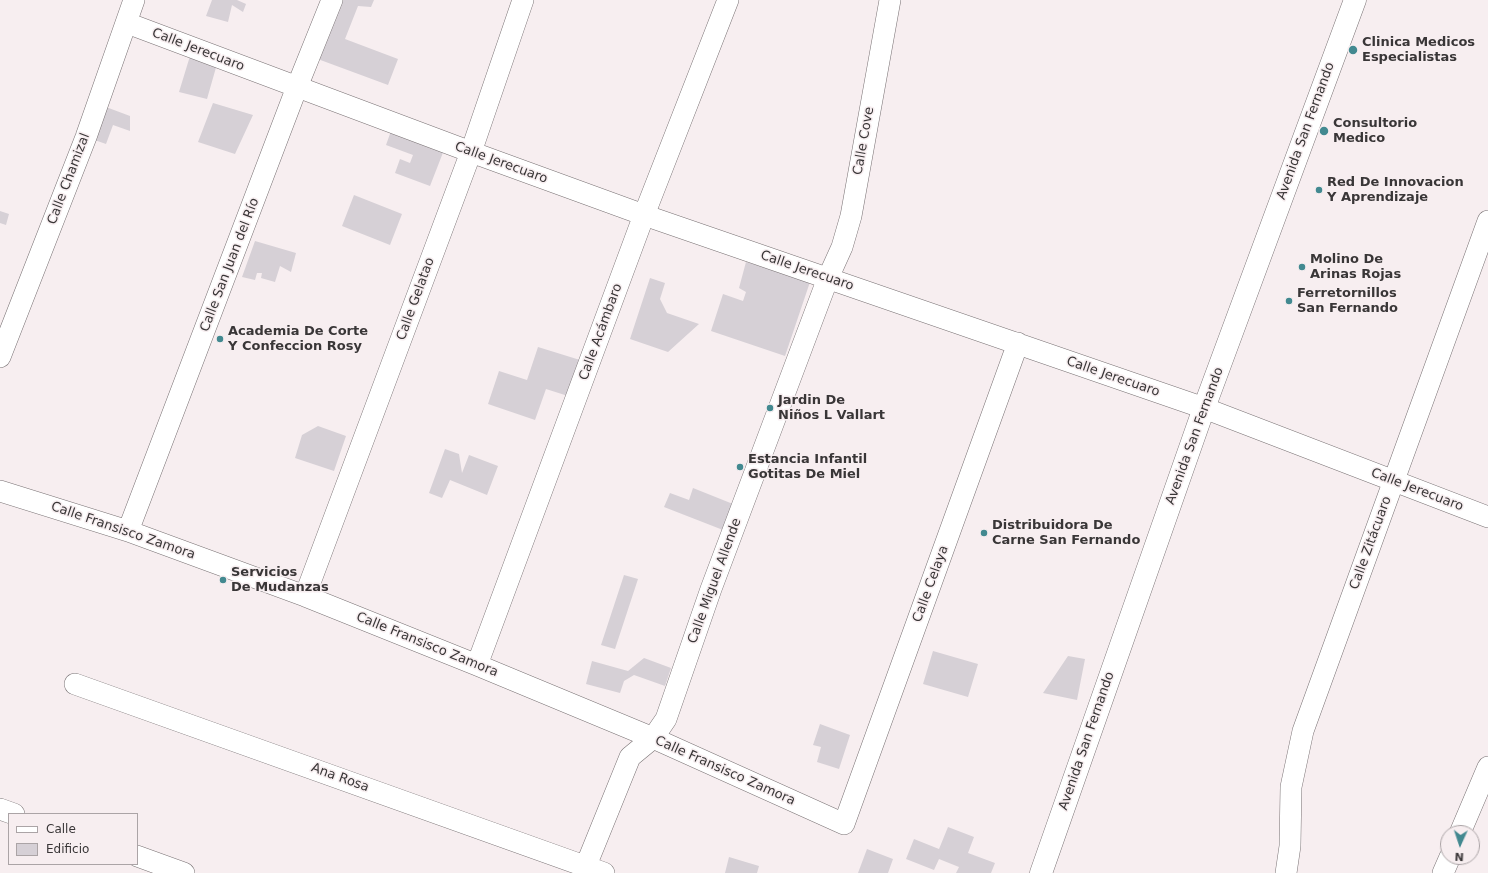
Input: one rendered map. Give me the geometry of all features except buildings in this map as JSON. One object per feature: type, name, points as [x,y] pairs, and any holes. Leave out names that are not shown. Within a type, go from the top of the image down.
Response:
[{"type":"street","name":"Calle Chamizal","points":[[0,357],[86,137],[134,0]]},
{"type":"street","name":"Calle San Juan del Río","points":[[128,530],[297,87],[332,0]]},
{"type":"street","name":"Calle Gelatao","points":[[305,596],[471,152],[523,0]]},
{"type":"street","name":"Calle Acámbaro","points":[[477,665],[644,215],[728,0]]},
{"type":"street","name":"Calle Cove","points":[[828,278],[842,247],[851,216],[890,0]]},
{"type":"street","name":"Avenida San Fernando","points":[[1041,873],[1204,408],[1355,0]]},
{"type":"street","name":"Calle Jerecuaro","points":[[127,23],[644,215],[1204,408],[1488,517]]},
{"type":"street","name":"Calle Zitácuaro","points":[[1286,873],[1290,846],[1291,787],[1304,732],[1393,481],[1488,221]]},
{"type":"street","name":"Calle Miguel Allende","points":[[591,871],[630,757],[653,738],[666,719],[711,589],[828,278]]},
{"type":"street","name":"Calle Celaya","points":[[844,824],[1018,343]]},
{"type":"street","name":"Calle Fransisco Zamora","points":[[0,491],[128,530],[305,596],[653,738],[844,824]]},
{"type":"street","name":"Ana Rosa","points":[[75,684],[591,871]]},
{"type":"street","points":[[1463,825],[1488,767]]},
{"type":"street","points":[[0,809],[11,813]]},
{"type":"street","points":[[138,856],[184,873]]},
{"type":"place","name":"Clinica Medicos Especialistas","points":[[1353,50]]},
{"type":"place","name":"Consultorio Medico","points":[[1324,131]]},
{"type":"place","name":"Red De Innovacion Y Aprendizaje","points":[[1319,190]]},
{"type":"place","name":"Molino De Arinas Rojas","points":[[1302,267]]},
{"type":"place","name":"Ferretornillos San Fernando","points":[[1289,301]]},
{"type":"place","name":"Academia De Corte Y Confeccion Rosy","points":[[220,339]]},
{"type":"place","name":"Jardin De Niños L Vallart","points":[[770,408]]},
{"type":"place","name":"Estancia Infantil Gotitas De Miel","points":[[740,467]]},
{"type":"place","name":"Distribuidora De Carne San Fernando","points":[[984,533]]},
{"type":"place","name":"Servicios De Mudanzas","points":[[223,580]]}]
